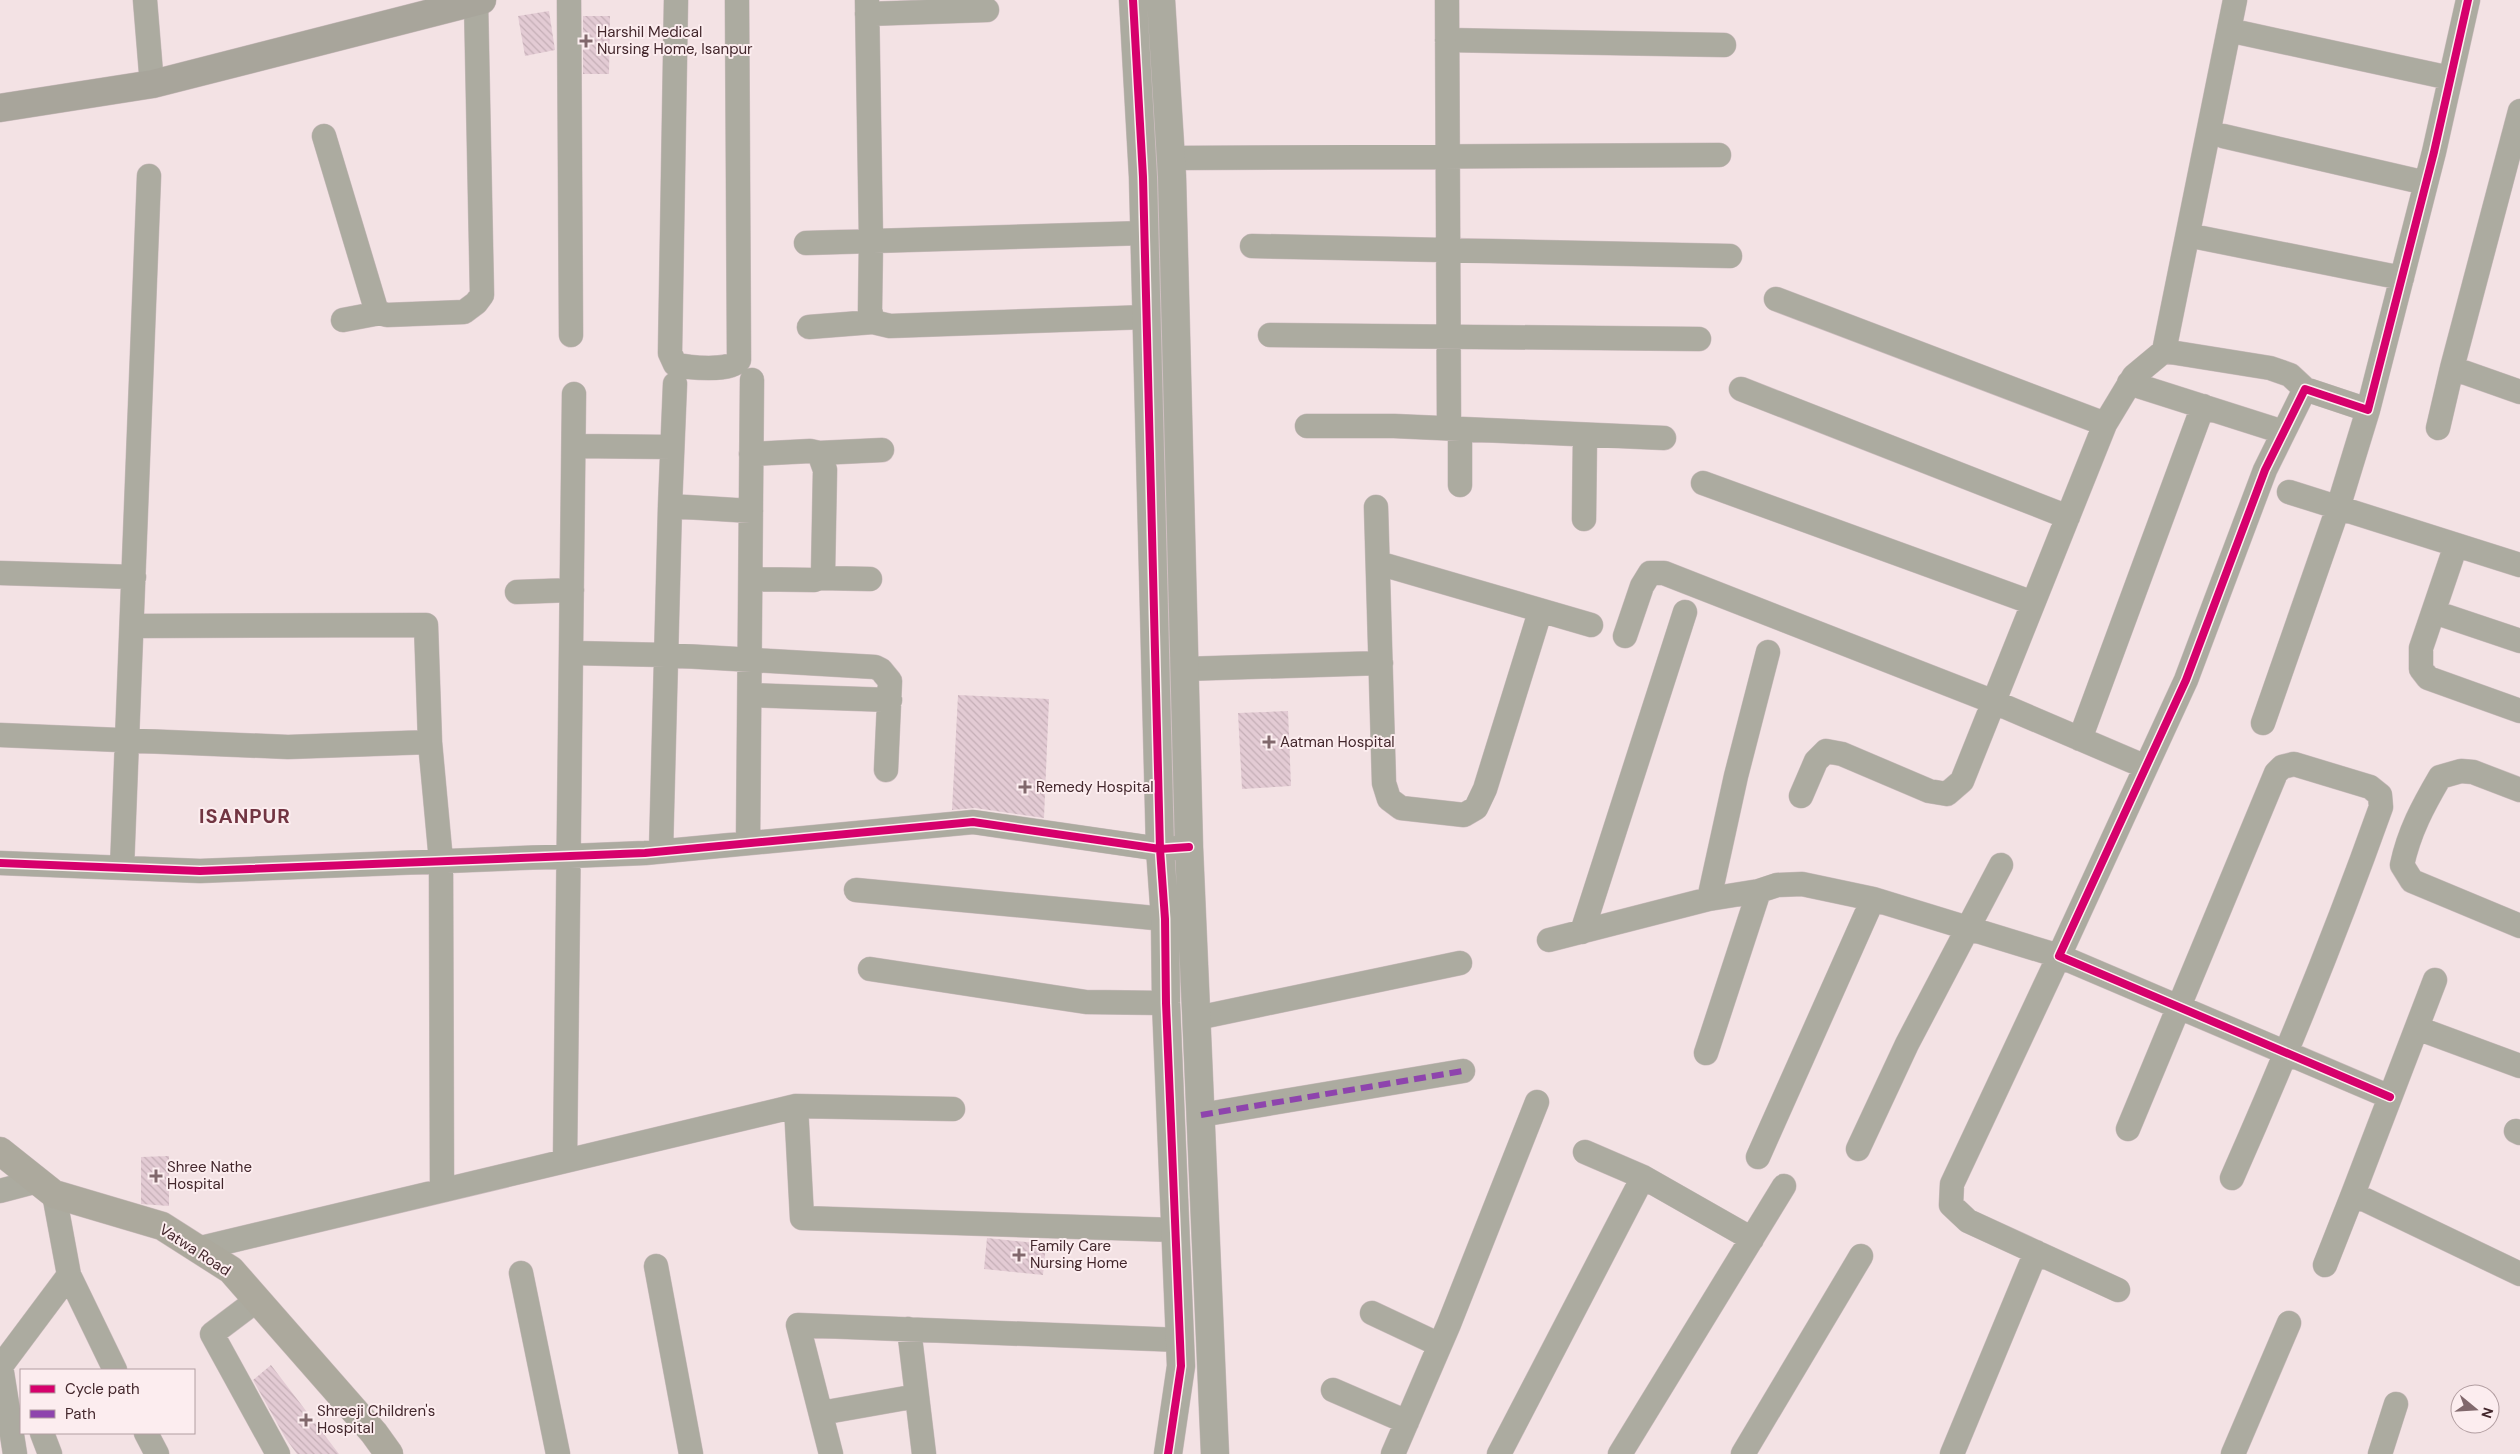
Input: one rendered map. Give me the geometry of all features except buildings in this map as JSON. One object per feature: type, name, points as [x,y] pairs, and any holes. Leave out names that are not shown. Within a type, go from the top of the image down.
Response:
[{"type":"main road","points":[[0,96],[151,73],[438,0]]},
{"type":"main road","points":[[0,108],[153,84],[479,1]]},
{"type":"main road","name":"Vatwa Road","points":[[0,1151],[46,1188],[162,1226],[231,1270],[374,1433],[389,1454]]},
{"type":"street","points":[[144,0],[151,73]]},
{"type":"street","points":[[569,0],[571,335]]},
{"type":"street","points":[[676,0],[670,353],[675,364],[717,368],[732,366],[739,360],[737,0]]},
{"type":"street","points":[[1133,0],[1145,233],[1160,849],[1165,919],[1166,1003],[1180,1340],[1180,1366],[1168,1454]]},
{"type":"street","points":[[1161,0],[1171,158],[1189,848],[1215,1454]]},
{"type":"street","points":[[1447,0],[1449,335],[1460,485]]},
{"type":"street","points":[[1801,796],[1816,762],[1826,751],[1842,754],[1929,791],[1947,794],[1962,781],[2105,424],[2134,376],[2164,351],[2235,0]]},
{"type":"street","points":[[2262,724],[2338,508],[2368,410],[2426,183],[2468,0]]},
{"type":"street","points":[[342,320],[380,313],[464,312],[476,303],[482,295],[479,1]]},
{"type":"street","points":[[874,322],[870,310],[871,240],[867,7],[987,10]]},
{"type":"street","points":[[2242,32],[2450,78]]},
{"type":"street","points":[[1447,40],[1724,45]]},
{"type":"street","points":[[2438,428],[2520,111]]},
{"type":"street","points":[[324,136],[374,303],[380,313]]},
{"type":"street","points":[[2222,136],[2426,183]]},
{"type":"street","points":[[1171,158],[1719,155]]},
{"type":"street","points":[[122,868],[149,176]]},
{"type":"street","points":[[806,243],[1145,233]]},
{"type":"street","points":[[2202,238],[2402,278]]},
{"type":"street","points":[[1252,246],[1730,256]]},
{"type":"street","points":[[1776,299],[2105,424]]},
{"type":"street","points":[[809,327],[874,322],[890,326],[1147,317]]},
{"type":"street","points":[[1270,335],[1449,335],[1699,339]]},
{"type":"street","points":[[2164,351],[2270,368],[2290,375],[2305,390],[2368,410]]},
{"type":"street","points":[[2452,368],[2520,392]]},
{"type":"street","points":[[748,843],[751,694],[752,380]]},
{"type":"street","points":[[2129,383],[2283,432]]},
{"type":"street","points":[[661,851],[675,384]]},
{"type":"street","points":[[1741,389],[2068,517]]},
{"type":"street","points":[[2118,1290],[1968,1221],[1951,1205],[1952,1184],[2186,680],[2265,470],[2305,390]]},
{"type":"street","points":[[565,1161],[574,394]]},
{"type":"street","points":[[2080,739],[2203,406]]},
{"type":"street","points":[[1307,426],[1455,429],[1664,438]]},
{"type":"street","points":[[1584,519],[1585,435]]},
{"type":"street","points":[[574,446],[672,447]]},
{"type":"street","points":[[751,454],[882,450]]},
{"type":"street","points":[[819,453],[825,470],[823,574],[820,578]]},
{"type":"street","points":[[1703,483],[2034,603]]},
{"type":"street","points":[[2289,492],[2520,565]]},
{"type":"street","points":[[670,506],[751,511]]},
{"type":"street","points":[[1376,507],[1384,783],[1389,799],[1401,808],[1464,815],[1476,808],[1485,789],[1540,612]]},
{"type":"street","points":[[2456,546],[2421,648],[2421,669],[2428,678],[2520,711]]},
{"type":"street","points":[[1378,564],[1540,612],[1591,625]]},
{"type":"street","points":[[0,573],[134,577]]},
{"type":"street","points":[[1624,636],[1642,586],[1650,573],[1664,573],[1994,702],[2146,767]]},
{"type":"street","points":[[751,579],[870,579]]},
{"type":"street","points":[[517,592],[572,590]]},
{"type":"street","points":[[1582,932],[1685,612]]},
{"type":"street","points":[[2434,612],[2520,641]]},
{"type":"street","points":[[132,626],[426,625],[430,742],[441,861],[442,1190]]},
{"type":"street","points":[[1709,899],[1736,776],[1768,652]]},
{"type":"street","points":[[572,653],[666,655],[875,667],[881,670],[890,681],[886,770]]},
{"type":"street","points":[[1184,669],[1381,663]]},
{"type":"street","points":[[751,694],[890,700]]},
{"type":"street","points":[[0,735],[288,747],[430,742]]},
{"type":"street","points":[[2128,1129],[2276,773],[2282,766],[2294,764],[2370,787],[2380,795],[2381,807],[2288,1053],[2232,1178]]},
{"type":"street","points":[[2520,790],[2473,772],[2461,771],[2440,777],[2418,814],[2407,844],[2402,865],[2412,881],[2520,926]]},
{"type":"street","points":[[0,863],[200,871],[570,856],[661,851],[973,822],[1160,849],[1189,848]]},
{"type":"street","points":[[1858,1149],[1907,1044],[2001,865]]},
{"type":"street","points":[[1549,940],[1709,899],[1759,891],[1777,885],[1802,884],[1873,899],[2059,956],[2390,1096]]},
{"type":"street","points":[[856,890],[1165,919]]},
{"type":"street","points":[[1706,1053],[1759,891]]},
{"type":"street","points":[[1758,1157],[1873,899]]},
{"type":"street","points":[[1197,1018],[1460,963]]},
{"type":"street","points":[[870,969],[1086,1002],[1166,1003]]},
{"type":"street","points":[[2325,1265],[2435,980]]},
{"type":"street","points":[[2417,1028],[2520,1066]]},
{"type":"street","points":[[1201,1115],[1463,1072]]},
{"type":"street","points":[[1393,1454],[1440,1344],[1537,1102]]},
{"type":"street","points":[[796,1106],[802,1218],[1175,1230]]},
{"type":"street","points":[[197,1249],[796,1106],[953,1110]]},
{"type":"street","points":[[1585,1152],[1643,1177],[1752,1239]]},
{"type":"street","points":[[1499,1454],[1643,1177]]},
{"type":"street","points":[[1620,1454],[1784,1186]]},
{"type":"street","points":[[0,1191],[46,1188],[69,1275],[115,1369]]},
{"type":"street","points":[[2353,1194],[2520,1274]]},
{"type":"street","points":[[1952,1454],[2036,1252]]},
{"type":"street","points":[[1743,1454],[1861,1256]]},
{"type":"street","points":[[656,1266],[691,1454]]},
{"type":"street","points":[[521,1273],[558,1454]]},
{"type":"street","points":[[15,1454],[1,1366],[5,1347],[24,1335],[69,1275]]},
{"type":"street","points":[[257,1300],[212,1334],[278,1454]]},
{"type":"street","points":[[1372,1313],[1440,1344]]},
{"type":"street","points":[[2233,1454],[2289,1323]]},
{"type":"street","points":[[831,1454],[798,1325],[1180,1340]]},
{"type":"street","points":[[909,1329],[924,1454]]},
{"type":"street","points":[[5,1347],[20,1381]]},
{"type":"street","points":[[1333,1390],[1407,1422]]},
{"type":"street","points":[[821,1413],[917,1396]]},
{"type":"street","points":[[2380,1454],[2396,1404]]},
{"type":"street","points":[[42,1434],[50,1454]]},
{"type":"marked path","points":[[1201,1115],[1463,1071]]},
{"type":"cycle path","points":[[1133,0],[1143,177],[1160,849],[1165,919],[1166,1003],[1181,1366],[1168,1454]]},
{"type":"cycle path","points":[[2390,1097],[2059,956],[2186,680],[2265,470],[2305,389],[2368,410],[2434,152],[2468,0]]},
{"type":"cycle path","points":[[0,863],[200,871],[645,853],[973,822],[1160,849],[1189,847]]},
{"type":"place","name":"Harshil Medical Nursing Home, Isanpur","points":[[586,41]]},
{"type":"place","name":"Aatman Hospital","points":[[1269,742]]},
{"type":"place","name":"Remedy Hospital","points":[[1025,787]]},
{"type":"place","name":"Shree Nathe Hospital","points":[[156,1176]]},
{"type":"place","name":"Family Care Nursing Home","points":[[1019,1255]]},
{"type":"place","name":"Shreeji Children's Hospital","points":[[306,1420]]},
{"type":"district","name":"ISANPUR","points":[[245,816]]}]
